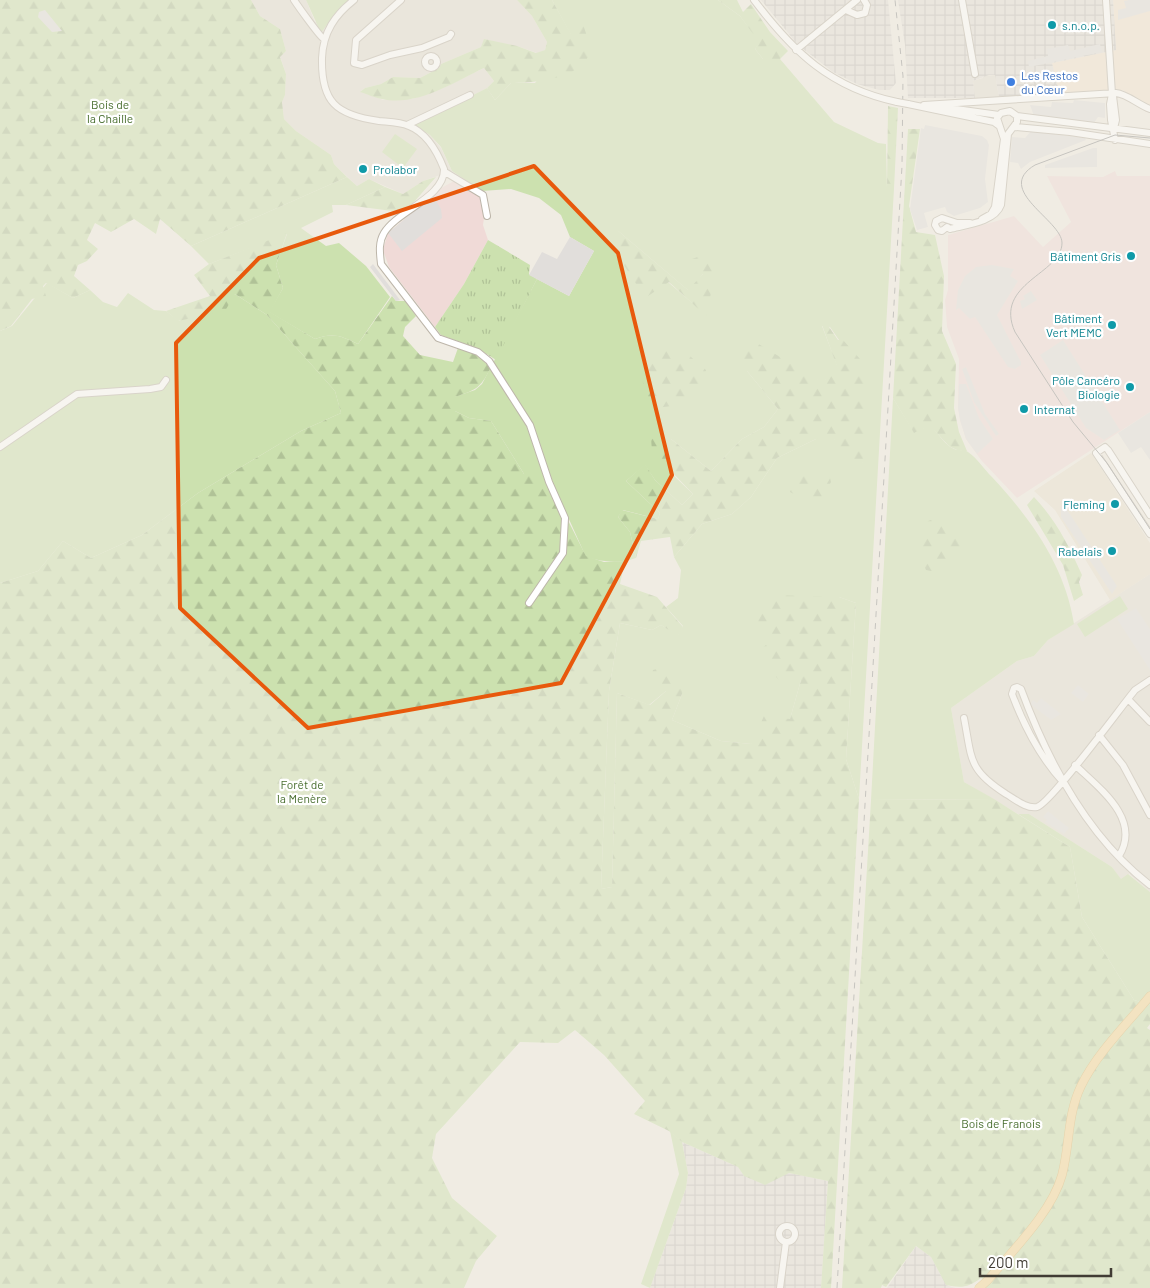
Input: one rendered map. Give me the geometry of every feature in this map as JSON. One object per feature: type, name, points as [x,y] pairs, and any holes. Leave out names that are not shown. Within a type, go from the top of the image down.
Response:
[{"type":"main road","points":[[980,1288],[1048,1204],[1062,1176],[1072,1110],[1080,1087],[1099,1058],[1150,996]]},
{"type":"street","points":[[294,0],[312,22],[320,38],[324,39]]},
{"type":"street","points":[[354,0],[340,11],[331,23],[324,39],[322,78],[325,92],[332,104],[363,118],[407,125],[417,130],[432,144],[440,156],[445,172],[439,186],[384,232],[379,250],[382,264],[438,338],[478,352],[489,361],[530,425],[549,482],[565,518],[563,553],[528,603]]},
{"type":"street","points":[[401,0],[356,40],[353,55],[354,63],[362,65],[390,55],[422,48],[449,38],[451,34]]},
{"type":"street","points":[[754,0],[796,50],[848,85],[871,95],[994,122],[999,126],[1013,129],[1070,132],[1150,144]]},
{"type":"street","points":[[796,50],[857,0]]},
{"type":"street","points":[[846,10],[857,15],[865,13],[867,5],[864,0]]},
{"type":"street","points":[[962,0],[976,74]]},
{"type":"street","points":[[1106,0],[1112,94],[1115,103],[1114,129]]},
{"type":"street","points":[[422,48],[427,57]]},
{"type":"street","points":[[1112,94],[1110,104],[1115,140]]},
{"type":"street","points":[[924,105],[1122,94],[1131,101],[1150,109]]},
{"type":"street","points":[[407,125],[470,95]]},
{"type":"street","points":[[1010,111],[1018,100]]},
{"type":"street","points":[[1115,103],[1131,101]]},
{"type":"street","points":[[908,104],[999,115],[1004,111],[1010,111],[1016,116],[1150,133]]},
{"type":"street","points":[[947,224],[950,229],[982,219],[998,212],[1002,205],[1001,187],[1004,139],[999,126],[999,115]]},
{"type":"street","points":[[1001,187],[1006,147],[1016,116]]},
{"type":"street","points":[[445,172],[482,195],[487,216]]},
{"type":"street","points":[[0,447],[77,394],[150,389],[161,387],[166,380]]},
{"type":"street","points":[[1150,515],[1108,450],[1105,447],[1101,448],[1096,453],[1150,534]]},
{"type":"street","points":[[964,718],[972,764],[988,782],[1032,807],[1043,804],[1128,698],[1135,690],[1150,680]]},
{"type":"street","points":[[1062,782],[1021,689],[1014,688],[1012,694],[1024,725],[1037,749],[1091,824],[1119,856],[1150,885]]},
{"type":"street","points":[[1128,698],[1150,722]]},
{"type":"street","points":[[1100,735],[1120,760],[1150,815]]},
{"type":"street","points":[[1075,765],[1107,794],[1121,817],[1125,840],[1119,856]]},
{"type":"street","points":[[780,1288],[786,1242]]},
{"type":"highlighted area","points":[[534,166],[618,253],[672,475],[561,683],[308,728],[180,608],[176,343],[259,258]]},
{"type":"shaded area","points":[[251,0],[306,0],[315,22],[333,16],[351,0],[517,0],[532,16],[547,42],[545,50],[537,53],[517,46],[481,47],[441,64],[439,68],[420,78],[393,77],[381,84],[365,88],[361,91],[383,100],[412,99],[443,88],[484,68],[494,81],[487,88],[415,125],[430,135],[441,148],[452,171],[423,181],[403,194],[369,179],[357,186],[334,164],[331,155],[296,131],[284,119],[282,101],[285,95],[286,74],[280,56],[286,51],[280,29],[260,16]]},
{"type":"shaded area","points":[[761,0],[888,0],[896,83],[890,90],[879,90],[857,84],[833,72],[798,45]]},
{"type":"shaded area","points":[[898,0],[1113,0],[1116,50],[1052,63],[1058,88],[1045,89],[1045,94],[999,97],[995,75],[989,75],[973,81],[975,98],[908,98],[905,45]]},
{"type":"shaded area","points":[[1113,0],[1150,0],[1150,106],[1134,99],[1123,90],[1059,94],[1052,63],[1116,50]]},
{"type":"shaded area","points":[[1150,0],[1150,11],[1118,20],[1118,10],[1126,8],[1124,1]]},
{"type":"shaded area","points":[[45,10],[62,31],[52,32],[38,17],[39,12]]},
{"type":"shaded area","points":[[1100,44],[1102,52],[1029,67],[1028,61],[1048,56],[1047,49],[1068,45],[1070,51]]},
{"type":"shaded area","points":[[995,75],[999,97],[975,98],[973,81],[983,78],[983,76]]},
{"type":"shaded area","points":[[1074,100],[1105,103],[1105,118],[1098,117],[1094,123],[1034,116],[1030,105],[1051,107],[1052,102],[1073,103]]},
{"type":"shaded area","points":[[925,125],[982,136],[987,140],[989,145],[985,179],[988,202],[980,208],[954,216],[947,212],[945,207],[924,213],[928,227],[917,230],[910,209],[921,128],[924,129]]},
{"type":"shaded area","points":[[1031,131],[1085,138],[1086,140],[1030,162],[1021,169],[1018,163],[1010,162],[1012,137],[1025,138]]},
{"type":"shaded area","points":[[1097,148],[1097,167],[1045,168],[1045,165]]},
{"type":"shaded area","points":[[1115,171],[1117,176],[1150,176],[1150,412],[1017,498],[981,460],[966,439],[960,420],[958,408],[959,359],[947,327],[945,300],[948,290],[948,235],[1014,216],[1043,247],[1071,222],[1047,176],[1103,177]]},
{"type":"shaded area","points":[[454,181],[481,198],[485,211],[483,225],[488,240],[464,284],[435,327],[389,267],[383,250],[388,233],[443,187]]},
{"type":"shaded area","points":[[433,196],[441,209],[442,218],[402,251],[388,233]]},
{"type":"shaded area","points":[[570,237],[594,251],[569,296],[529,275],[542,252],[557,259]]},
{"type":"shaded area","points":[[373,264],[400,300],[396,301],[370,267]]},
{"type":"shaded area","points":[[992,265],[1014,269],[1010,276],[1018,281],[997,315],[1021,362],[1021,365],[1015,369],[1008,367],[975,317],[970,319],[959,308],[956,310],[958,290],[965,276],[976,267]]},
{"type":"shaded area","points":[[1031,291],[1037,300],[1022,309],[1020,301],[1025,299],[1023,296]]},
{"type":"shaded area","points":[[1063,340],[1120,430],[1104,440],[1086,428],[1040,355]]},
{"type":"shaded area","points":[[966,367],[985,414],[999,434],[996,436],[974,402],[962,369]]},
{"type":"shaded area","points":[[959,384],[966,384],[979,418],[993,439],[977,454],[966,439],[960,420],[958,408]]},
{"type":"shaded area","points":[[1150,412],[1150,460],[1141,447],[1131,453],[1118,433]]},
{"type":"shaded area","points":[[1091,453],[1150,543],[1150,574],[1110,600],[1055,510],[1034,491]]},
{"type":"shaded area","points":[[1061,507],[1066,508],[1117,586],[1112,594],[1061,517]]},
{"type":"shaded area","points":[[1150,574],[1150,892],[1129,874],[1121,880],[1112,867],[1029,814],[1018,814],[964,782],[951,708],[1017,661],[1034,656],[1048,640]]},
{"type":"shaded area","points":[[1136,608],[1150,629],[1150,670],[1117,619]]},
{"type":"shaded area","points":[[1078,685],[1089,694],[1083,702],[1071,693]]},
{"type":"shaded area","points":[[1041,698],[1061,714],[1051,720],[1030,704],[1033,700],[1037,703]]},
{"type":"shaded area","points":[[1048,811],[1069,828],[1064,834],[1045,822],[1047,820],[1043,817]]},
{"type":"shaded area","points":[[682,1142],[738,1167],[744,1176],[789,1173],[828,1181],[821,1288],[650,1288],[686,1188],[688,1173]]},
{"type":"shaded area","points":[[916,1246],[931,1257],[946,1285],[955,1288],[887,1288]]},
{"type":"green space","name":"Bois de la Chaille","points":[[0,0],[251,0],[260,16],[280,29],[286,51],[280,57],[286,74],[285,95],[282,102],[284,119],[296,131],[331,155],[334,164],[347,177],[191,246],[160,219],[156,234],[134,219],[111,232],[95,223],[87,240],[98,249],[87,261],[78,265],[74,276],[90,290],[73,298],[46,283],[43,286],[46,296],[32,299],[11,326],[0,331]]},
{"type":"green space","points":[[306,0],[351,0],[333,16],[321,33]]},
{"type":"green space","points":[[517,0],[552,0],[571,34],[573,22],[583,24],[592,52],[583,64],[573,71],[556,78],[511,83],[495,100],[487,88],[494,81],[484,68],[435,92],[408,100],[382,99],[360,92],[365,88],[381,84],[393,77],[420,78],[439,68],[441,64],[481,47],[484,39],[517,46],[536,53],[545,50],[547,42],[532,16]]},
{"type":"green space","points":[[552,0],[718,0],[740,16],[760,42],[755,49],[763,59],[780,59],[834,122],[878,143],[886,144],[887,189],[894,189],[859,799],[846,759],[856,603],[839,597],[819,597],[778,636],[801,680],[790,719],[751,744],[721,741],[672,720],[682,694],[666,691],[649,705],[617,693],[612,887],[601,889],[609,691],[620,623],[652,630],[661,625],[678,635],[683,626],[666,607],[678,598],[681,570],[674,557],[702,524],[732,514],[751,497],[777,458],[816,439],[834,439],[863,463],[839,340],[830,327],[822,326],[840,373],[825,380],[818,380],[747,371],[778,409],[764,427],[742,439],[711,471],[671,439],[671,473],[693,494],[682,505],[655,480],[645,465],[626,481],[660,513],[658,519],[623,510],[618,517],[630,532],[636,558],[629,560],[611,562],[586,557],[568,517],[524,474],[491,421],[469,418],[455,411],[454,397],[475,390],[482,384],[537,279],[569,296],[594,251],[570,237],[561,215],[539,198],[511,189],[482,191],[452,171],[441,147],[430,135],[414,125],[487,88],[495,100],[511,83],[535,83],[571,35]],"holes":[[[617,230],[689,291],[703,274],[706,315],[668,282]]]},
{"type":"green space","points":[[718,0],[737,0],[743,12],[751,4],[770,32],[788,51],[780,59],[763,59],[755,49],[759,42],[740,16]]},
{"type":"green space","points":[[888,106],[898,108],[894,189],[887,189]]},
{"type":"green space","points":[[908,129],[920,129],[909,206],[916,232],[935,235],[944,276],[942,331],[956,364],[954,408],[959,432],[967,451],[949,446],[937,433],[928,428],[914,433],[893,398]]},
{"type":"green space","points":[[395,134],[417,149],[403,168],[382,152]]},
{"type":"green space","points":[[347,177],[357,186],[369,179],[385,187],[346,205],[332,205],[333,212],[301,228],[326,246],[339,243],[366,266],[390,297],[358,344],[332,335],[315,339],[269,312],[283,288],[276,265],[287,234],[209,264],[191,246]]},
{"type":"green space","points":[[436,177],[414,202],[400,212],[346,205],[385,187],[403,194],[423,181]]},
{"type":"green space","points":[[617,230],[688,290],[703,274],[692,259],[709,253],[716,270],[706,316],[669,282],[645,298],[617,254]]},
{"type":"green space","name":"Forêt de la Menère","points":[[287,233],[276,265],[283,288],[270,312],[315,339],[332,335],[358,344],[392,296],[396,301],[406,301],[416,316],[405,327],[403,336],[420,355],[453,362],[458,348],[480,358],[490,369],[480,385],[455,397],[455,411],[469,418],[491,421],[524,474],[545,475],[586,556],[604,562],[625,561],[620,584],[657,597],[683,627],[678,636],[661,625],[652,630],[620,623],[609,691],[601,889],[612,887],[617,693],[650,705],[666,691],[651,677],[653,670],[660,668],[684,681],[682,694],[672,720],[721,741],[751,744],[764,716],[790,719],[801,680],[779,680],[754,654],[777,637],[764,634],[758,621],[771,595],[839,597],[856,603],[846,759],[859,799],[831,1288],[821,1288],[828,1181],[789,1173],[765,1185],[744,1176],[738,1167],[682,1142],[669,1131],[634,1114],[645,1101],[604,1055],[575,1030],[558,1043],[520,1042],[436,1134],[432,1158],[452,1198],[497,1236],[476,1261],[464,1288],[0,1288],[0,583],[38,571],[63,541],[91,558],[142,535],[198,493],[301,431],[341,413],[335,391],[267,315],[235,294],[225,311],[178,321],[166,311],[210,296],[194,275],[209,264]]},
{"type":"green space","points":[[488,240],[530,265],[529,274],[537,279],[496,360],[479,349],[441,335],[435,327],[464,284]]},
{"type":"green space","points":[[47,283],[73,298],[90,290],[103,302],[117,307],[128,293],[154,310],[166,311],[179,321],[235,294],[267,315],[335,391],[341,413],[301,431],[198,493],[142,535],[91,558],[63,541],[38,571],[0,583],[0,331],[12,326]]},
{"type":"green space","points":[[825,321],[838,340],[843,340],[860,359],[869,375],[863,463],[840,458],[834,439],[816,439],[777,458],[751,497],[732,514],[702,524],[674,557],[670,537],[641,541],[636,558],[630,532],[618,517],[622,510],[658,519],[660,513],[626,481],[645,464],[655,480],[682,505],[693,494],[652,451],[651,438],[671,439],[711,471],[742,439],[764,427],[778,409],[747,371],[739,340],[747,337],[818,380],[825,380],[830,374],[839,372],[822,325]]},
{"type":"green space","points":[[666,344],[684,351],[706,370],[701,387],[689,404],[655,408],[644,389],[644,364],[646,356]]},
{"type":"green space","points":[[893,398],[914,432],[928,428],[932,429],[954,449],[968,452],[1006,493],[1044,544],[1063,582],[1069,603],[1074,624],[1048,640],[1034,656],[1017,661],[951,708],[964,782],[994,799],[871,800]]},
{"type":"green space","points":[[806,471],[829,474],[831,482],[821,502],[812,504],[790,492]]},
{"type":"green space","points":[[1034,497],[1049,515],[1061,534],[1082,575],[1079,582],[1083,595],[1074,601],[1063,565],[1027,505]]},
{"type":"green space","points":[[937,518],[947,523],[956,532],[961,542],[961,548],[953,559],[936,572],[926,570],[917,550],[924,537],[928,521]]},
{"type":"green space","points":[[1120,596],[1128,609],[1085,637],[1077,624]]},
{"type":"green space","name":"Bois de Franois","points":[[994,799],[1070,847],[1082,917],[1134,1000],[1150,1005],[1150,1024],[1147,1028],[1150,1030],[1150,1288],[985,1288],[988,1283],[981,1278],[972,1284],[960,1287],[951,1286],[946,1285],[931,1257],[916,1246],[886,1287],[882,1285],[881,1288],[842,1288],[871,800]]},
{"type":"green space","points":[[1018,814],[1029,814],[1112,867],[1121,879],[1128,874],[1150,892],[1150,1005],[1134,1000],[1082,917],[1070,847]]},
{"type":"green space","points":[[670,1131],[682,1142],[688,1173],[686,1188],[650,1288],[641,1284],[679,1174]]},
{"type":"tram line","points":[[1150,138],[1115,135],[1035,165],[1024,175],[1022,184],[1025,195],[1059,234],[1062,243],[1059,254],[1052,263],[1020,290],[1013,302],[1011,315],[1015,332],[1073,422],[1107,463],[1150,529]]},
{"type":"railway","points":[[837,1288],[902,166],[903,76],[895,0]]},
{"type":"place","name":"s.n.o.p.","points":[[1052,25]]},
{"type":"place","name":"Les Restos du Cœur","points":[[1011,82]]},
{"type":"place","name":"Prolabor","points":[[363,169]]},
{"type":"place","name":"Bâtiment Gris","points":[[1131,256]]},
{"type":"place","name":"Bâtiment Vert MEMC","points":[[1112,325]]},
{"type":"place","name":"Pôle Cancéro Biologie","points":[[1130,387]]},
{"type":"place","name":"Internat","points":[[1024,409]]},
{"type":"place","name":"Fleming","points":[[1115,504]]},
{"type":"place","name":"Rabelais","points":[[1112,551]]}]
